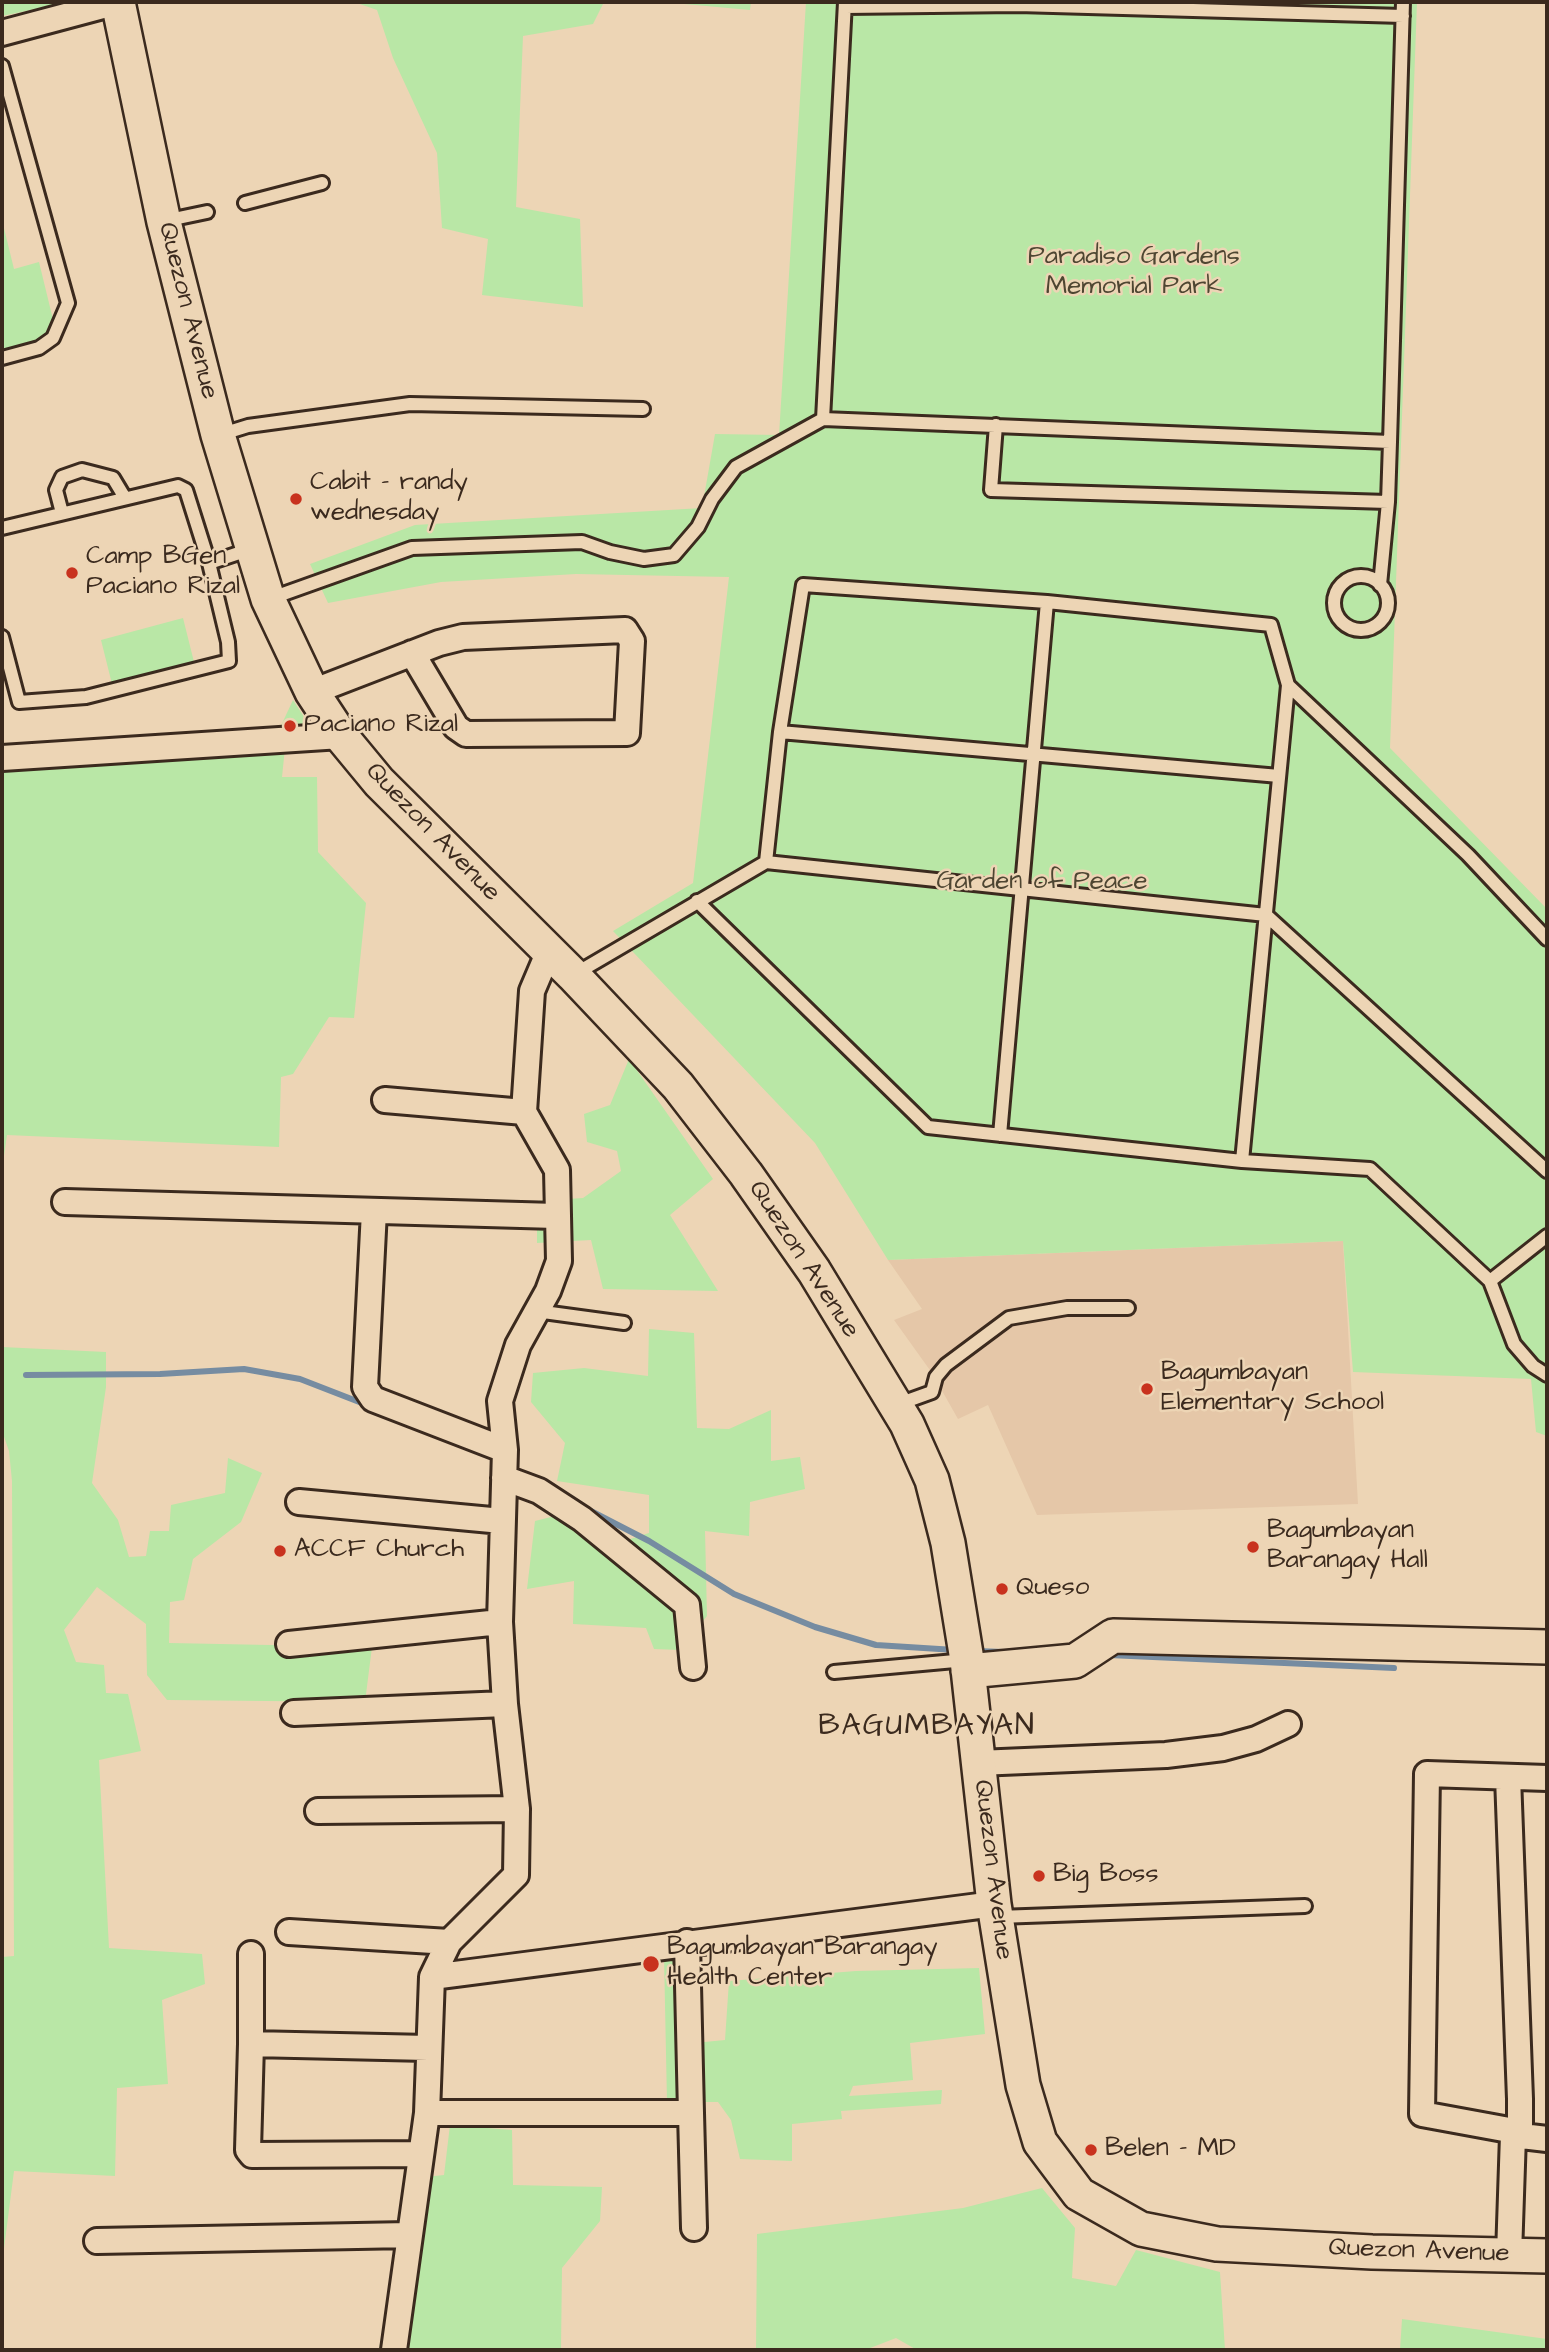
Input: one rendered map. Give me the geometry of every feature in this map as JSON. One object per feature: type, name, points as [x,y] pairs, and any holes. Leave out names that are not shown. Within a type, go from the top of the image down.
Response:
[{"type":"main road","name":"Quezon Avenue","points":[[118,2],[163,222],[218,435],[268,599],[312,692],[341,736],[379,782],[573,975],[678,1086],[746,1174],[814,1270],[896,1405],[932,1480],[948,1543],[967,1665],[995,1910],[1023,2085],[1040,2142],[1079,2194],[1141,2228],[1217,2244],[1372,2252],[1547,2256]]},
{"type":"main road","points":[[967,1665],[1075,1661],[1114,1636],[1547,1647]]},
{"type":"street","points":[[2,33],[118,2]]},
{"type":"street","points":[[312,692],[412,653],[463,637],[625,629],[632,642],[626,733],[466,734],[456,727],[412,653]]},
{"type":"street","points":[[2,758],[341,736]]},
{"type":"street","points":[[394,2350],[427,2113],[432,1977],[449,1942],[516,1875],[517,1809],[505,1704],[500,1622],[505,1450],[500,1401],[518,1345],[559,1261],[557,1170],[524,1112],[532,991],[549,951]]},
{"type":"street","points":[[385,1100],[524,1112]]},
{"type":"street","points":[[65,1202],[556,1216]]},
{"type":"street","points":[[374,1212],[365,1387],[373,1399],[505,1450]]},
{"type":"street","points":[[503,1478],[539,1491],[582,1519],[687,1605],[694,1667]]},
{"type":"street","points":[[299,1502],[502,1521]]},
{"type":"street","points":[[289,1644],[500,1622]]},
{"type":"street","points":[[293,1713],[505,1704]]},
{"type":"street","points":[[978,1763],[1166,1755],[1223,1748],[1256,1739],[1288,1724]]},
{"type":"street","points":[[1547,1778],[1427,1774],[1422,2114],[1547,2139]]},
{"type":"street","points":[[1508,1777],[1516,2133],[1509,2255]]},
{"type":"street","points":[[318,1811],[517,1809]]},
{"type":"street","points":[[432,1977],[687,1942],[995,1910]]},
{"type":"street","points":[[289,1932],[449,1942]]},
{"type":"street","points":[[687,1942],[694,2228]]},
{"type":"street","points":[[251,1954],[248,2150],[252,2155],[421,2154]]},
{"type":"street","points":[[251,2044],[429,2048]]},
{"type":"street","points":[[427,2113],[691,2113]]},
{"type":"street","points":[[97,2241],[409,2235]]},
{"type":"lane","points":[[1380,584],[1364,576],[1355,577],[1339,587],[1334,604],[1341,621],[1358,630],[1375,626],[1386,611],[1388,601],[1380,584],[1388,502],[1404,2]]},
{"type":"lane","points":[[823,419],[845,4],[1018,3],[1404,16]]},
{"type":"lane","points":[[2,66],[68,303],[54,338],[39,348],[2,358]]},
{"type":"lane","points":[[245,203],[322,183]]},
{"type":"lane","points":[[163,222],[207,212]]},
{"type":"lane","points":[[218,435],[247,426],[410,404],[643,409]]},
{"type":"lane","points":[[268,599],[412,548],[582,542],[610,552],[643,559],[674,555],[698,527],[712,499],[736,467],[823,419],[1390,442]]},
{"type":"lane","points":[[996,425],[991,490],[1388,502]]},
{"type":"lane","points":[[62,513],[56,490],[62,477],[82,470],[113,478],[125,498]]},
{"type":"lane","points":[[2,528],[178,486],[186,490],[209,563],[228,642],[229,661],[86,697],[19,702],[2,638]]},
{"type":"lane","points":[[209,563],[251,549]]},
{"type":"lane","points":[[766,862],[780,732],[803,585],[1047,602],[1271,625],[1288,685],[1242,1161]]},
{"type":"lane","points":[[1000,1135],[1047,602]]},
{"type":"lane","points":[[1288,685],[1468,855],[1547,939]]},
{"type":"lane","points":[[780,732],[1279,776]]},
{"type":"lane","points":[[573,975],[766,862],[1266,915],[1547,1171]]},
{"type":"lane","points":[[697,901],[928,1127],[1242,1161],[1370,1169],[1490,1281],[1514,1344],[1533,1366],[1547,1375]]},
{"type":"lane","points":[[1490,1281],[1547,1236]]},
{"type":"lane","points":[[896,1405],[932,1392],[936,1377],[946,1365],[1009,1318],[1067,1308],[1128,1308]]},
{"type":"lane","points":[[536,1311],[624,1323]]},
{"type":"lane","points":[[834,1672],[967,1665]]},
{"type":"lane","points":[[995,1910],[1305,1906]]},
{"type":"shaded area","name":"Bagumbayan Elementary School","points":[[1343,1241],[1358,1504],[1037,1515],[988,1405],[958,1419],[932,1373],[894,1320],[922,1309],[888,1260]]},
{"type":"green space","points":[[2,2],[69,2],[2,16]]},
{"type":"green space","points":[[354,2],[604,2],[593,24],[523,36],[516,207],[580,219],[583,307],[482,295],[488,239],[442,228],[437,153],[393,58],[377,10]]},
{"type":"green space","points":[[662,2],[751,2],[750,10]]},
{"type":"green space","points":[[806,2],[1417,2],[1390,748],[1547,909],[1547,1436],[1536,1432],[1531,1379],[1353,1372],[1343,1241],[888,1260],[815,1143],[613,931],[693,883],[729,577],[576,574],[441,582],[328,603],[310,564],[415,525],[702,508],[715,434],[779,435]]},
{"type":"green space","points":[[2,220],[14,269],[39,262],[58,340],[2,354]]},
{"type":"green space","points":[[183,618],[195,666],[113,688],[101,640]]},
{"type":"green space","points":[[293,700],[312,729],[279,730]]},
{"type":"green space","points":[[285,748],[282,777],[317,777],[318,852],[366,903],[354,1018],[329,1017],[293,1074],[281,1077],[279,1147],[7,1135],[2,1170],[2,769],[159,762],[164,758]]},
{"type":"green space","points":[[629,1059],[713,1179],[670,1215],[718,1291],[603,1289],[591,1240],[537,1243],[537,1201],[583,1198],[621,1171],[617,1151],[587,1142],[584,1114],[610,1105]]},
{"type":"green space","points":[[649,1329],[694,1333],[697,1428],[729,1429],[771,1410],[771,1461],[800,1457],[805,1489],[750,1502],[749,1536],[705,1531],[707,1616],[680,1650],[654,1649],[646,1628],[573,1624],[574,1581],[527,1589],[535,1521],[567,1513],[624,1541],[649,1533],[649,1495],[557,1481],[565,1443],[531,1402],[533,1373],[584,1368],[648,1376]]},
{"type":"green space","points":[[2,1347],[106,1352],[106,1387],[92,1483],[118,1520],[129,1557],[146,1556],[150,1531],[169,1531],[171,1505],[225,1493],[228,1458],[262,1473],[241,1522],[193,1559],[184,1600],[170,1602],[169,1643],[372,1647],[365,1702],[167,1700],[147,1675],[146,1624],[97,1587],[64,1630],[76,1662],[104,1665],[106,1693],[128,1694],[141,1751],[99,1760],[109,1948],[202,1954],[205,1984],[162,2000],[168,2084],[117,2088],[115,2176],[14,2171],[2,2264],[2,1957],[14,1956],[12,1481],[9,1451],[2,1431]]},
{"type":"green space","points":[[682,1950],[684,2044],[725,2040],[729,1981],[856,1971],[979,1968],[985,2034],[910,2043],[913,2080],[853,2086],[849,2096],[942,2090],[941,2104],[841,2111],[842,2119],[792,2124],[792,2161],[740,2159],[731,2120],[718,2102],[667,2102],[664,1956]]},
{"type":"green space","points":[[450,2125],[512,2130],[513,2185],[602,2187],[600,2221],[562,2268],[561,2348],[379,2350],[406,2179],[444,2175]]},
{"type":"green space","points":[[1042,2188],[1075,2228],[1072,2278],[1116,2286],[1136,2250],[1220,2272],[1225,2350],[917,2350],[896,2338],[865,2350],[756,2350],[757,2234],[963,2208]]},
{"type":"green space","points":[[1402,2319],[1547,2339],[1547,2350],[1400,2350]]},
{"type":"waterway","points":[[26,1375],[160,1374],[244,1369],[300,1379],[367,1405]]},
{"type":"waterway","points":[[585,1508],[649,1541],[734,1594],[815,1627],[876,1645],[955,1650]]},
{"type":"waterway","points":[[976,1651],[1004,1652]]},
{"type":"waterway","points":[[1109,1655],[1394,1668]]},
{"type":"place","name":"Cabit - randy wednesday","points":[[296,499]]},
{"type":"place","name":"Camp BGen Paciano Rizal","points":[[72,573]]},
{"type":"place","name":"Paciano Rizal","points":[[290,726]]},
{"type":"place","name":"Bagumbayan Elementary School","points":[[1147,1389]]},
{"type":"place","name":"Bagumbayan Barangay Hall","points":[[1253,1547]]},
{"type":"place","name":"ACCF Church","points":[[280,1551]]},
{"type":"place","name":"Queso","points":[[1002,1589]]},
{"type":"place","name":"Big Boss","points":[[1039,1876]]},
{"type":"place","name":"Bagumbayan Barangay Health Center","points":[[651,1964]]},
{"type":"place","name":"Belen - MD","points":[[1091,2150]]},
{"type":"district","name":"BAGUMBAYAN","points":[[927,1728]]},
{"type":"park label","name":"Paradiso Gardens Memorial Park","points":[[1134,273]]},
{"type":"park label","name":"Garden of Peace","points":[[1042,883]]}]
